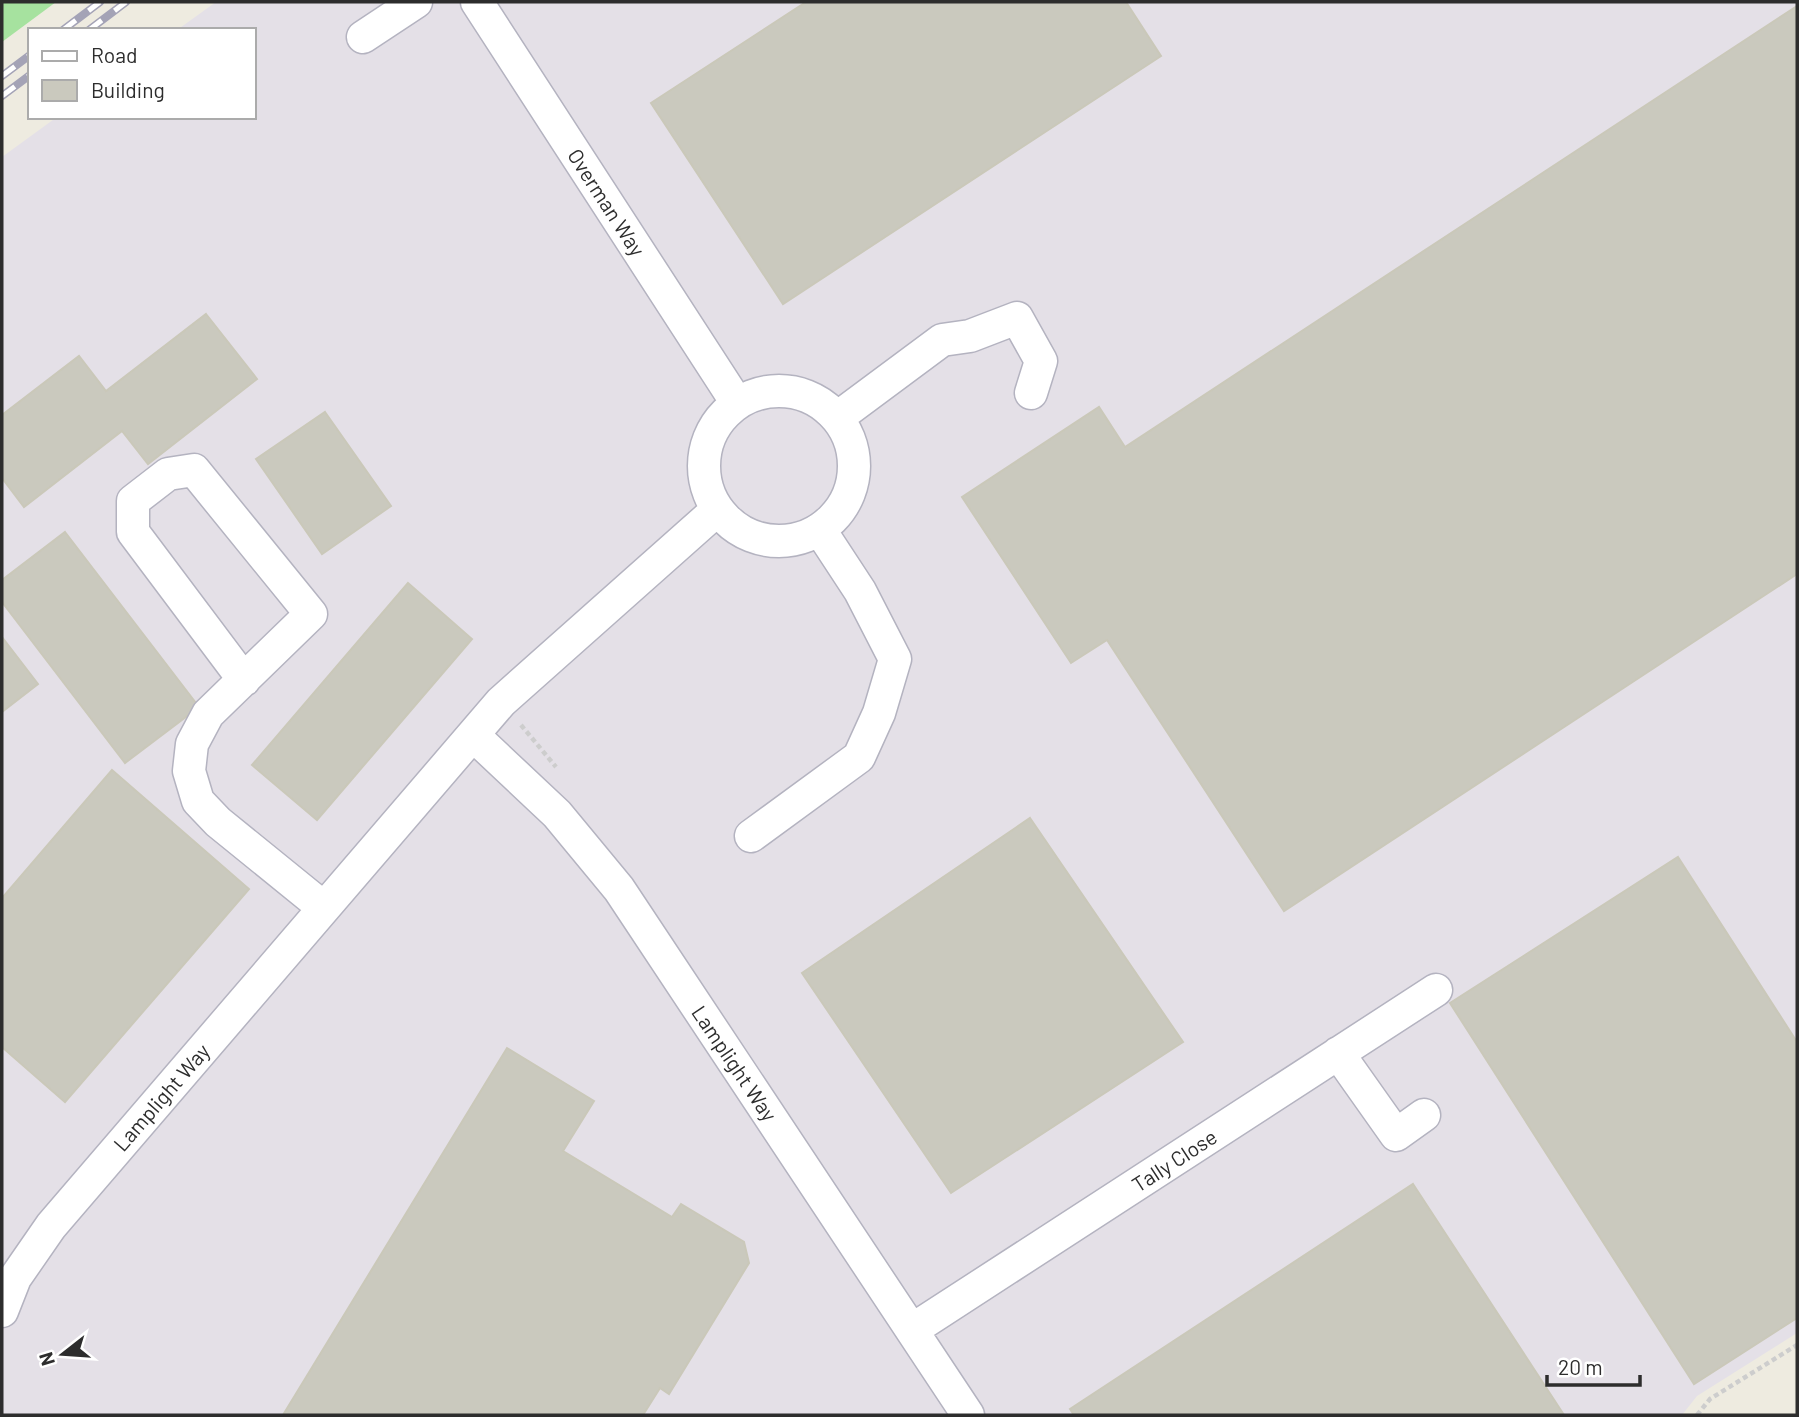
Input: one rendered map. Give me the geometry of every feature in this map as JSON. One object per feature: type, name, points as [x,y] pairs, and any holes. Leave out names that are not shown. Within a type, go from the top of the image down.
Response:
[{"type":"street","points":[[363,37],[416,2]]},
{"type":"street","name":"Overman Way","points":[[477,2],[737,403]]},
{"type":"street","points":[[837,418],[942,341],[970,336],[1017,318],[1041,361],[1031,393]]},
{"type":"street","points":[[788,391],[813,399],[837,418],[850,441],[855,467],[850,492],[837,515],[820,530],[796,540],[770,542],[745,534],[717,510],[706,486],[704,460],[710,435],[725,413],[737,403],[761,393],[788,391]]},
{"type":"street","points":[[244,680],[133,532],[133,501],[168,474],[194,470],[311,614],[244,680],[208,714],[192,744],[189,771],[198,801],[218,822],[324,908]]},
{"type":"street","name":"Lamplight Way","points":[[2,1311],[9,1274],[501,702],[717,510]]},
{"type":"street","points":[[751,836],[859,757],[879,713],[895,659],[860,591],[820,530]]},
{"type":"street","name":"Lamplight Way","points":[[472,735],[557,814],[619,889],[912,1330],[960,1412]]},
{"type":"street","name":"Tally Close","points":[[912,1330],[1436,990]]},
{"type":"street","points":[[1338,1053],[1396,1135],[1424,1115]]},
{"type":"path","points":[[1697,1415],[1710,1399],[1797,1345]]},
{"type":"shaded area","points":[[216,2],[1797,2],[1797,1333],[1697,1396],[1682,1415],[2,1415],[2,157],[54,119],[256,119],[256,28],[180,28]]},
{"type":"green space","points":[[2,2],[56,2],[2,42]]},
{"type":"building","points":[[806,2],[1126,2],[1161,56],[783,304],[651,103]]},
{"type":"building","points":[[1797,6],[1797,574],[1284,911],[1107,640],[1071,663],[962,497],[1099,407],[1125,447]]},
{"type":"building","points":[[206,314],[257,379],[148,464],[122,431],[24,507],[2,478],[2,415],[79,356],[106,391]]},
{"type":"building","points":[[325,412],[391,506],[322,554],[256,459]]},
{"type":"building","points":[[65,532],[199,707],[125,763],[2,602],[2,580]]},
{"type":"building","points":[[408,583],[472,639],[317,820],[252,765]]},
{"type":"building","points":[[2,637],[38,684],[2,712]]},
{"type":"building","points":[[112,770],[249,889],[65,1102],[2,1047],[2,898]]},
{"type":"building","points":[[1030,818],[1183,1042],[951,1193],[802,973]]},
{"type":"building","points":[[1678,857],[1797,1042],[1797,1318],[1694,1384],[1450,1003]]},
{"type":"building","points":[[507,1048],[594,1101],[563,1151],[672,1217],[681,1204],[744,1242],[749,1263],[669,1394],[660,1388],[643,1415],[283,1415]]},
{"type":"building","points":[[1413,1184],[1564,1415],[1074,1415],[1070,1409]]},
{"type":"railway","points":[[66,28],[100,2]]},
{"type":"railway","points":[[92,28],[126,2]]},
{"type":"railway","points":[[2,76],[28,56]]},
{"type":"railway","points":[[2,96],[28,76]]}]
